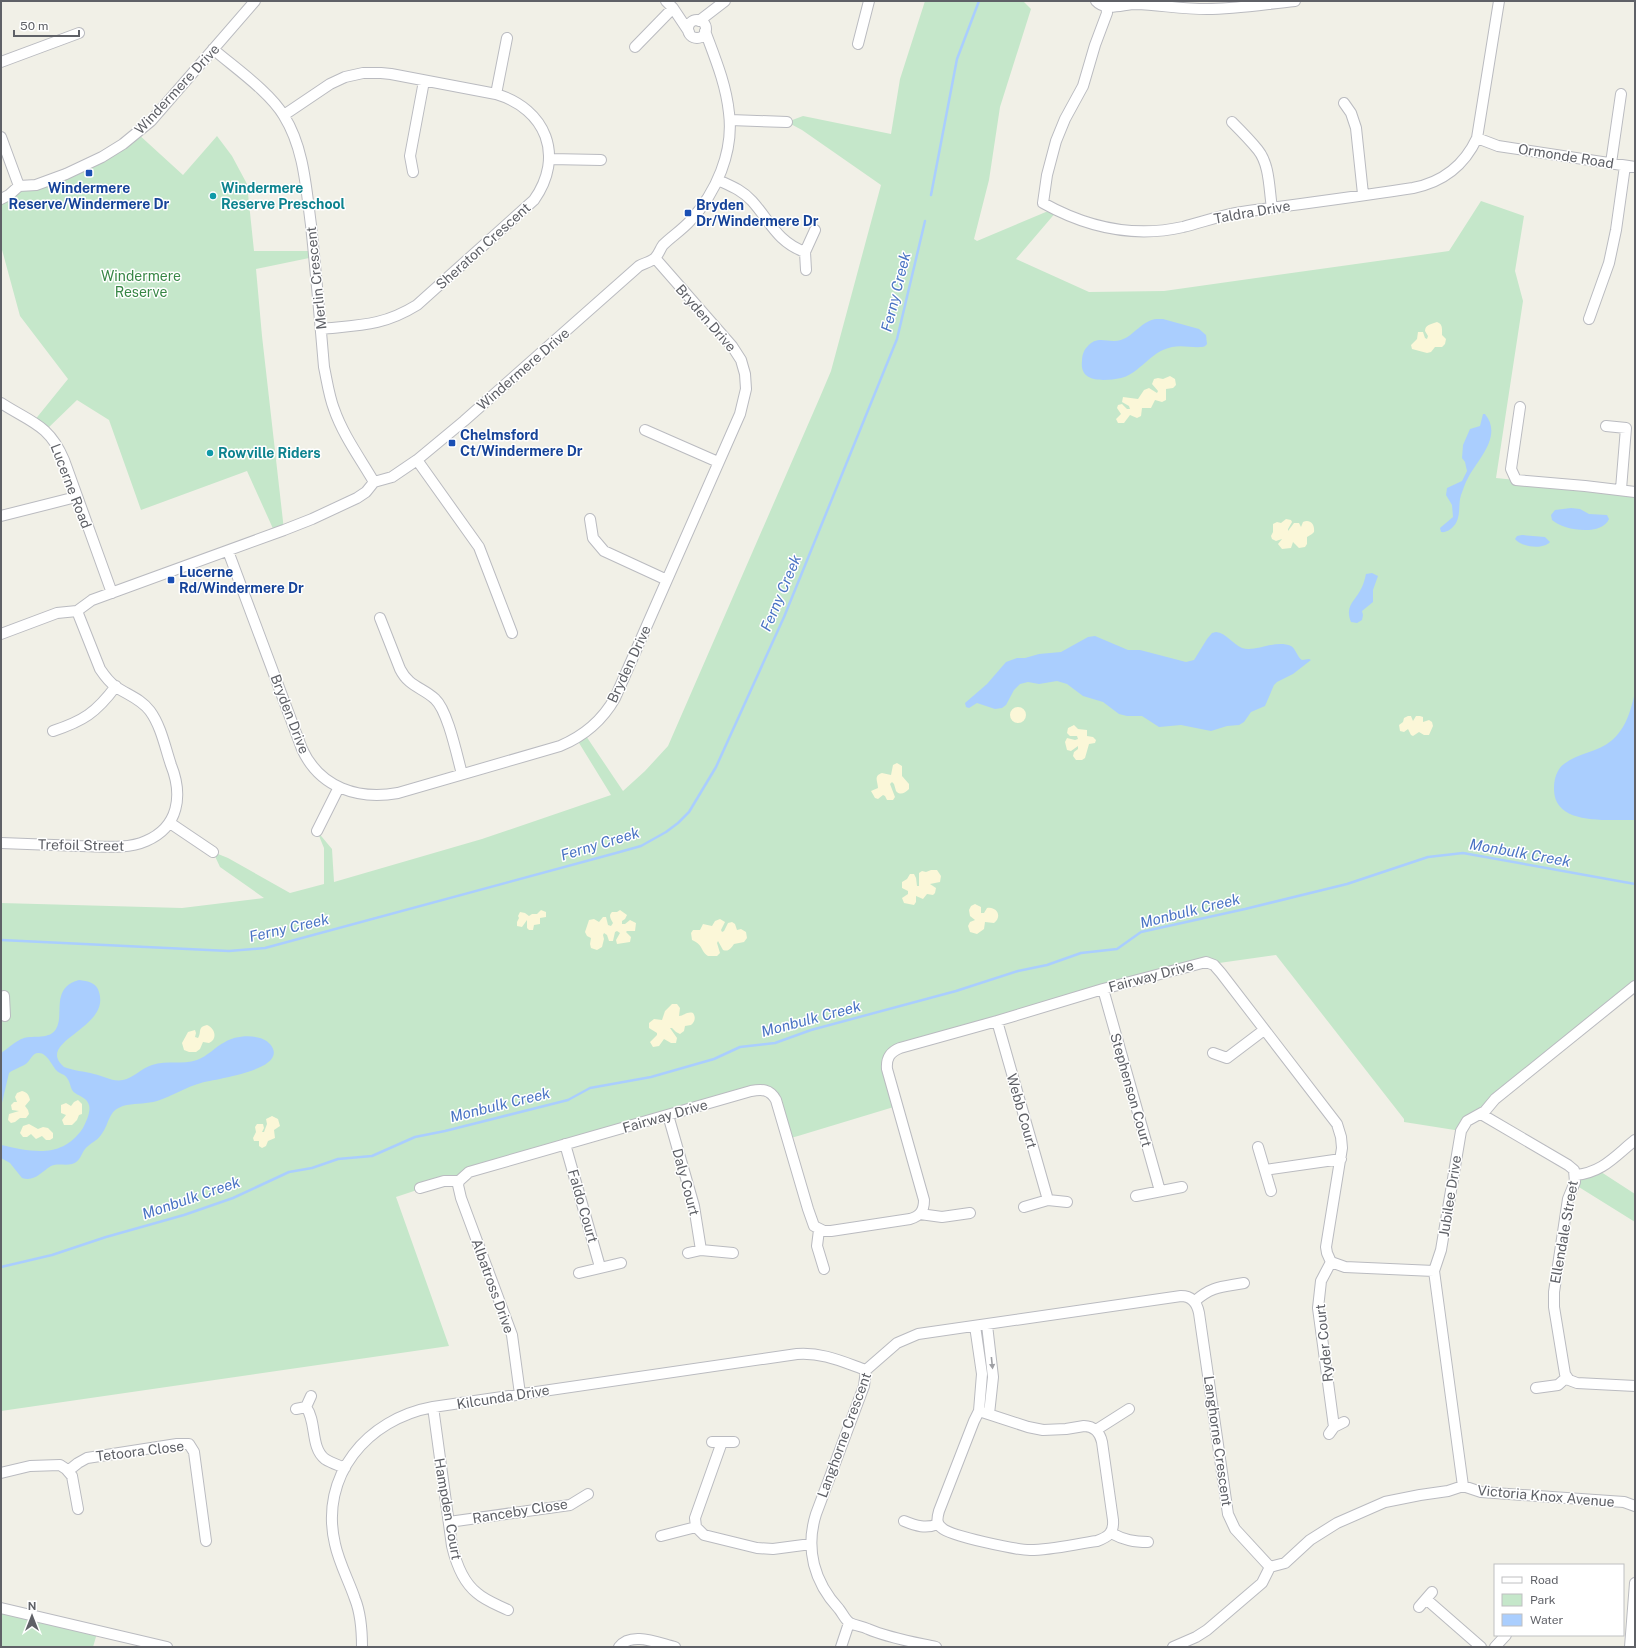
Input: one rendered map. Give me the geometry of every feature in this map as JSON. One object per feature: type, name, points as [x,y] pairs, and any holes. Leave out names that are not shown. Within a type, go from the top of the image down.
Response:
[{"type":"street","name":"Windermere Drive","points":[[1,199],[9,195],[20,186],[36,185],[66,174],[97,160],[123,144],[151,121],[255,1]]},
{"type":"street","points":[[858,44],[869,1]]},
{"type":"street","points":[[1141,1],[1158,6]]},
{"type":"street","points":[[1103,5],[1128,4],[1179,8],[1207,5],[1247,7],[1276,2],[1295,1]]},
{"type":"street","name":"Taldra Drive","points":[[1103,5],[1095,45],[1083,86],[1065,119],[1056,141],[1047,175],[1043,203],[1071,217],[1095,225],[1141,231],[1172,229],[1228,214],[1407,189],[1431,184],[1447,176],[1460,165],[1475,142],[1499,2]]},
{"type":"street","points":[[701,25],[690,24],[691,34],[702,36],[701,25],[722,3]]},
{"type":"street","name":"Windermere Drive","points":[[670,5],[691,34],[713,54]]},
{"type":"street","points":[[635,46],[670,5],[701,25]]},
{"type":"street","name":"Windermere Drive","points":[[1,634],[57,613],[77,611],[88,602],[312,519],[362,494],[374,482],[392,477],[417,460],[464,421],[639,266],[655,258],[664,244],[682,229],[699,211],[718,180],[727,149],[730,120],[725,88],[701,25]]},
{"type":"street","points":[[1,62],[79,33]]},
{"type":"street","points":[[496,94],[507,38]]},
{"type":"street","name":"Merlin Crescent","points":[[214,49],[264,92],[284,115],[298,146],[304,171],[313,243],[324,367],[333,409],[341,426],[374,482]]},
{"type":"street","name":"Sheraton Crescent","points":[[284,115],[330,84],[353,74],[381,73],[496,94],[516,102],[526,108],[534,116],[544,134],[550,160],[543,186],[532,203],[417,305],[395,317],[381,322],[321,329]]},
{"type":"street","points":[[413,172],[410,156],[424,81]]},
{"type":"street","points":[[1611,163],[1621,94]]},
{"type":"street","points":[[1344,103],[1351,113],[1356,128],[1363,194]]},
{"type":"street","points":[[730,120],[787,122]]},
{"type":"street","points":[[1232,122],[1259,150],[1263,158],[1266,167],[1272,208]]},
{"type":"street","points":[[1,137],[20,186]]},
{"type":"street","name":"Ormonde Road","points":[[1475,142],[1630,166]]},
{"type":"street","points":[[550,160],[601,160]]},
{"type":"street","points":[[1588,318],[1608,263],[1630,166]]},
{"type":"street","points":[[718,180],[734,187],[746,195],[780,237],[795,248],[805,252]]},
{"type":"street","points":[[806,270],[805,252],[815,230]]},
{"type":"street","name":"Bryden Drive","points":[[228,551],[302,749],[309,762],[320,774],[339,787],[363,795],[398,793],[560,746],[575,739],[595,724],[615,698],[744,402],[746,389],[743,367],[732,346],[655,258]]},
{"type":"street","name":"Lucerne Road","points":[[1,403],[38,424],[53,438],[60,450],[112,593]]},
{"type":"street","points":[[1520,407],[1511,469],[1516,480],[1621,489],[1635,492]]},
{"type":"street","points":[[1606,426],[1631,429],[1621,489]]},
{"type":"street","points":[[645,430],[718,462]]},
{"type":"street","points":[[417,460],[479,547],[512,634]]},
{"type":"street","points":[[1,516],[76,497]]},
{"type":"street","points":[[590,519],[593,538],[604,551],[667,580]]},
{"type":"street","name":"Trefoil Street","points":[[1,843],[129,846],[146,842],[159,833],[170,823],[177,804],[178,784],[150,710],[140,701],[116,686],[100,669],[77,611]]},
{"type":"street","points":[[380,618],[400,670],[404,676],[414,686],[435,699],[440,705],[446,719],[462,774]]},
{"type":"street","points":[[53,731],[89,715],[105,700],[116,686]]},
{"type":"street","points":[[317,831],[339,787]]},
{"type":"street","points":[[170,823],[213,852]]},
{"type":"street","name":"Fairway Drive","points":[[920,1214],[924,1206],[924,1200],[887,1069],[888,1057],[894,1050],[1103,989],[1206,962],[1216,966],[1337,1124],[1342,1143],[1341,1159],[1326,1247],[1331,1262]]},
{"type":"street","name":"Jubilee Drive","points":[[1434,1270],[1441,1250],[1461,1131],[1470,1119],[1488,1109],[1495,1099],[1635,986]]},
{"type":"street","name":"Stephenson Court","points":[[1103,989],[1160,1191]]},
{"type":"street","points":[[3,1002],[5,1016]]},
{"type":"street","name":"Webb Court","points":[[997,1021],[1048,1200]]},
{"type":"street","points":[[1213,1053],[1227,1062],[1264,1030]]},
{"type":"street","name":"Fairway Drive","points":[[420,1188],[444,1181],[459,1181],[469,1172],[751,1091],[763,1090],[771,1093],[778,1105],[812,1222],[819,1230]]},
{"type":"street","name":"Ellendale Street","points":[[1481,1114],[1574,1170],[1574,1184],[1568,1199],[1554,1292],[1564,1370],[1567,1377]]},
{"type":"street","name":"Daly Court","points":[[668,1115],[694,1206],[701,1250]]},
{"type":"street","points":[[1575,1174],[1584,1174],[1597,1170],[1635,1140]]},
{"type":"street","name":"Faldo Court","points":[[566,1144],[600,1267]]},
{"type":"street","points":[[1258,1147],[1271,1191]]},
{"type":"street","points":[[1265,1170],[1341,1159]]},
{"type":"street","name":"Albatross Drive","points":[[459,1181],[458,1185],[461,1198],[512,1335],[520,1394]]},
{"type":"street","points":[[1136,1196],[1182,1187]]},
{"type":"street","points":[[1024,1207],[1048,1200],[1067,1202]]},
{"type":"street","points":[[824,1269],[817,1246],[819,1230],[830,1231],[910,1219],[920,1214],[942,1217],[970,1212]]},
{"type":"street","points":[[688,1253],[701,1250],[733,1253]]},
{"type":"street","points":[[1331,1262],[1346,1267],[1434,1270],[1438,1287],[1439,1311],[1463,1475],[1463,1486]]},
{"type":"street","name":"Ryder Court","points":[[1331,1262],[1321,1281],[1318,1308],[1332,1430],[1344,1422]]},
{"type":"street","points":[[579,1273],[622,1263]]},
{"type":"street","points":[[1195,1302],[1213,1288],[1244,1283]]},
{"type":"street","name":"Langhorne Crescent","points":[[849,1623],[828,1597],[819,1581],[815,1570],[811,1544],[813,1524],[816,1514],[864,1386],[866,1370],[890,1348],[904,1339],[925,1333],[1181,1296],[1187,1297],[1195,1302],[1199,1313],[1228,1514],[1235,1529],[1270,1567]]},
{"type":"street","points":[[984,1413],[1035,1429],[1050,1430],[1088,1426],[1096,1430],[1101,1437],[1102,1442],[1113,1520],[1113,1529],[1111,1533],[1107,1537],[1097,1541],[1030,1550],[954,1534],[942,1528],[938,1524],[937,1519],[939,1512],[974,1421],[984,1413],[993,1377],[987,1324]]},
{"type":"street","points":[[975,1326],[982,1374],[984,1413]]},
{"type":"street","name":"Kilcunda Drive","points":[[362,1647],[358,1610],[337,1553],[332,1530],[334,1499],[339,1480],[357,1450],[377,1430],[407,1413],[433,1407],[807,1353],[823,1355],[866,1370]]},
{"type":"street","points":[[1536,1388],[1558,1384],[1567,1377],[1577,1382],[1635,1386]]},
{"type":"street","points":[[306,1407],[311,1396]]},
{"type":"street","points":[[296,1409],[306,1407]]},
{"type":"street","points":[[306,1407],[312,1417],[316,1442],[320,1454],[330,1462],[345,1468]]},
{"type":"street","name":"Hampden Court","points":[[433,1407],[454,1554],[464,1576],[478,1594],[508,1610]]},
{"type":"street","points":[[1096,1430],[1129,1409]]},
{"type":"street","points":[[734,1442],[717,1442],[697,1513],[696,1527],[699,1531],[710,1537],[763,1550],[811,1544]]},
{"type":"street","name":"Tetoora Close","points":[[68,1471],[87,1458],[189,1444],[194,1452],[206,1541]]},
{"type":"street","points":[[1,1473],[20,1468],[57,1464],[68,1471],[73,1482],[78,1509]]},
{"type":"street","name":"Victoria Knox Avenue","points":[[1270,1567],[1285,1563],[1310,1540],[1337,1523],[1373,1506],[1397,1499],[1448,1491],[1463,1486],[1481,1492],[1624,1502],[1635,1506]]},
{"type":"street","name":"Ranceby Close","points":[[449,1522],[570,1505],[588,1494]]},
{"type":"street","points":[[904,1521],[920,1527],[930,1527],[938,1524]]},
{"type":"street","points":[[661,1536],[696,1527]]},
{"type":"street","points":[[1111,1533],[1122,1539],[1148,1542]]},
{"type":"street","points":[[1173,1647],[1196,1637],[1207,1630],[1262,1583],[1270,1567]]},
{"type":"street","points":[[1630,1647],[1634,1613],[1635,1583]]},
{"type":"street","points":[[1426,1599],[1481,1647]]},
{"type":"street","points":[[1,1608],[167,1647]]},
{"type":"street","points":[[840,1647],[849,1623],[882,1635],[936,1647]]},
{"type":"street","points":[[1495,1647],[1505,1636]]},
{"type":"street","points":[[619,1647],[623,1642],[634,1639],[675,1647]]},
{"type":"green space","points":[[925,1],[1023,1],[1031,9],[1000,107],[989,180],[974,239],[977,241],[1053,209],[1057,211],[1016,259],[1089,292],[1164,291],[1449,251],[1481,201],[1524,216],[1515,271],[1523,301],[1496,478],[1635,492],[1635,986],[1461,1131],[1404,1122],[1404,1119],[1276,955],[1212,964],[1209,962],[889,1055],[897,1106],[798,1136],[787,1139],[778,1105],[765,1090],[465,1174],[396,1197],[449,1346],[1,1411],[1,903],[182,908],[264,898],[220,867],[213,852],[228,858],[290,893],[324,884],[324,848],[317,831],[332,849],[334,882],[482,839],[611,795],[576,738],[584,733],[623,791],[645,771],[668,746],[831,371],[881,185],[802,130],[787,122],[803,116],[891,134],[900,79]]},
{"type":"green space","name":"Windermere Reserve","points":[[137,133],[183,175],[217,136],[232,156],[247,184],[254,251],[314,251],[314,257],[256,269],[284,530],[275,533],[247,471],[141,510],[109,420],[77,400],[45,431],[34,421],[68,379],[20,316],[1,246],[1,199],[14,191],[39,184]]},
{"type":"green space","points":[[1598,1170],[1635,1194],[1635,1222],[1574,1184],[1575,1182]]},
{"type":"green space","points":[[1,1608],[98,1630],[93,1647],[1,1647]]},
{"type":"sand","points":[[1437,322],[1441,325],[1442,335],[1446,339],[1445,344],[1442,347],[1435,347],[1431,352],[1427,353],[1412,349],[1411,345],[1417,339],[1418,332],[1423,332],[1425,338],[1427,339],[1428,336],[1425,331],[1426,327]]},
{"type":"sand","points":[[1170,376],[1175,379],[1176,385],[1173,388],[1166,389],[1166,400],[1162,402],[1155,400],[1151,408],[1142,408],[1141,416],[1137,418],[1130,415],[1124,423],[1118,423],[1116,419],[1121,414],[1117,408],[1118,405],[1122,404],[1127,409],[1130,409],[1129,406],[1122,402],[1123,397],[1138,399],[1144,390],[1149,388],[1157,393],[1158,391],[1152,384],[1154,379],[1163,379]]},
{"type":"sand","points":[[1286,519],[1291,520],[1292,522],[1288,531],[1294,523],[1299,523],[1301,527],[1303,522],[1308,521],[1312,523],[1314,532],[1307,537],[1307,544],[1305,547],[1299,548],[1293,542],[1291,548],[1282,549],[1278,544],[1282,539],[1276,541],[1272,539],[1273,524],[1277,522],[1281,523]]},
{"type":"sand","points":[[1018,707],[1024,709],[1026,715],[1024,721],[1018,723],[1012,721],[1010,715],[1012,709]]},
{"type":"sand","points":[[1411,716],[1413,721],[1416,716],[1420,716],[1423,717],[1423,722],[1429,720],[1432,722],[1433,726],[1429,735],[1424,735],[1419,732],[1413,736],[1408,729],[1404,732],[1400,731],[1399,725],[1403,722],[1404,718]]},
{"type":"sand","points":[[1074,725],[1078,729],[1087,730],[1087,736],[1093,737],[1096,740],[1095,743],[1089,744],[1085,758],[1082,760],[1076,760],[1073,756],[1074,752],[1078,749],[1078,746],[1071,751],[1067,750],[1065,742],[1067,738],[1075,740],[1078,739],[1077,736],[1070,736],[1067,733],[1068,728]]},
{"type":"sand","points":[[897,763],[902,766],[902,776],[909,784],[909,789],[901,794],[896,791],[892,782],[890,784],[895,797],[893,800],[887,800],[883,795],[878,799],[875,798],[871,791],[878,788],[877,777],[882,773],[891,775],[893,765]]},
{"type":"sand","points":[[937,870],[941,876],[940,882],[930,884],[936,888],[935,893],[933,895],[927,894],[923,899],[916,896],[916,902],[914,905],[904,903],[902,898],[908,894],[908,891],[902,888],[902,882],[907,879],[910,874],[914,874],[917,886],[919,886],[919,873],[922,871],[926,872]]},
{"type":"sand","points":[[975,904],[981,907],[981,913],[984,913],[987,908],[990,908],[996,910],[998,915],[997,920],[994,923],[985,922],[984,929],[977,934],[970,932],[968,926],[970,922],[975,920],[970,916],[969,910],[971,906]]},
{"type":"sand","points":[[541,910],[546,912],[546,917],[540,918],[540,924],[534,925],[533,930],[529,930],[527,928],[527,920],[522,927],[517,926],[520,912],[529,916],[532,914],[537,914]]},
{"type":"sand","points":[[620,910],[627,915],[622,921],[622,924],[625,924],[630,920],[636,923],[635,931],[626,932],[631,937],[630,942],[617,944],[616,940],[620,933],[617,931],[615,932],[613,941],[609,941],[607,935],[604,933],[602,947],[597,950],[591,948],[591,938],[587,936],[585,932],[589,920],[594,919],[599,922],[603,917],[606,917],[608,925],[611,926],[613,923],[610,918],[611,913]]},
{"type":"sand","points":[[720,919],[725,922],[721,930],[722,932],[728,923],[732,922],[735,924],[737,930],[741,929],[746,932],[747,938],[744,942],[734,944],[727,950],[723,950],[718,941],[717,943],[720,953],[717,956],[708,956],[696,942],[692,940],[691,933],[693,930],[700,930],[703,924],[712,926],[715,921]]},
{"type":"sand","points":[[672,1004],[677,1004],[680,1008],[679,1016],[693,1013],[695,1016],[694,1021],[691,1025],[685,1026],[684,1031],[680,1034],[670,1028],[677,1038],[676,1043],[671,1043],[664,1039],[659,1046],[653,1047],[650,1042],[657,1035],[657,1033],[649,1028],[649,1023],[654,1019],[662,1020],[665,1011]]},
{"type":"sand","points":[[207,1025],[214,1031],[214,1039],[209,1043],[203,1042],[200,1049],[196,1052],[184,1050],[182,1043],[188,1032],[195,1030],[195,1037],[198,1038],[201,1028]]},
{"type":"sand","points":[[22,1091],[30,1098],[25,1106],[29,1114],[26,1118],[20,1118],[11,1123],[8,1120],[9,1114],[19,1111],[12,1110],[11,1105],[14,1102],[17,1102],[15,1097],[17,1093]]},
{"type":"sand","points":[[78,1100],[82,1104],[82,1114],[79,1115],[77,1120],[72,1125],[64,1125],[62,1120],[66,1115],[61,1113],[61,1105],[66,1103],[71,1106]]},
{"type":"sand","points":[[272,1116],[278,1119],[280,1126],[274,1130],[275,1138],[268,1141],[266,1146],[262,1148],[259,1146],[259,1141],[254,1141],[253,1138],[256,1132],[255,1127],[257,1124],[263,1124],[264,1128],[262,1132],[264,1132],[267,1124],[266,1119]]},
{"type":"sand","points":[[29,1124],[38,1129],[43,1127],[48,1128],[53,1133],[53,1138],[46,1140],[42,1136],[36,1139],[31,1134],[27,1137],[23,1137],[20,1133],[23,1126]]},
{"type":"water","points":[[1163,319],[1199,329],[1206,335],[1207,344],[1202,347],[1178,346],[1168,348],[1153,356],[1132,373],[1121,378],[1101,380],[1089,377],[1085,374],[1082,368],[1082,361],[1084,352],[1091,343],[1099,340],[1121,340],[1126,338],[1147,322]]},
{"type":"water","points":[[1483,414],[1485,414],[1490,422],[1490,439],[1483,455],[1465,484],[1460,498],[1456,523],[1450,530],[1441,532],[1440,528],[1453,517],[1452,505],[1446,495],[1447,488],[1462,481],[1467,471],[1465,462],[1462,458],[1463,445],[1470,429],[1480,426]]},
{"type":"water","points":[[1571,508],[1580,509],[1589,514],[1607,515],[1609,519],[1599,528],[1591,530],[1565,527],[1552,520],[1551,515],[1555,510]]},
{"type":"water","points":[[1517,536],[1545,537],[1550,542],[1537,547],[1527,546],[1515,539]]},
{"type":"water","points":[[1372,573],[1378,576],[1373,590],[1373,602],[1362,611],[1362,620],[1357,623],[1351,622],[1349,616],[1350,607],[1360,592],[1366,574]]},
{"type":"water","points":[[1216,632],[1223,634],[1242,648],[1247,649],[1285,644],[1293,647],[1302,660],[1311,660],[1293,674],[1277,682],[1274,685],[1265,706],[1251,712],[1244,722],[1239,725],[1227,726],[1211,731],[1181,725],[1159,727],[1142,716],[1127,716],[1119,714],[1103,702],[1083,696],[1067,684],[1057,681],[1039,684],[1028,682],[1020,684],[1014,690],[1006,705],[1002,708],[995,709],[977,703],[969,708],[966,707],[965,703],[987,684],[1006,662],[1017,658],[1061,652],[1088,637],[1095,636],[1128,650],[1140,650],[1186,662],[1194,660],[1207,639],[1212,633]]},
{"type":"water","points":[[1635,692],[1635,820],[1598,820],[1573,815],[1563,809],[1556,801],[1554,785],[1558,771],[1562,766],[1575,757],[1606,745],[1621,731],[1632,706]]},
{"type":"water","points":[[79,980],[89,982],[96,986],[99,992],[100,1005],[94,1016],[58,1050],[57,1058],[64,1067],[112,1080],[123,1080],[152,1065],[197,1060],[229,1040],[248,1036],[266,1040],[270,1044],[274,1053],[270,1060],[261,1067],[248,1072],[195,1085],[150,1103],[131,1104],[121,1107],[113,1113],[101,1135],[85,1149],[77,1162],[69,1165],[54,1165],[34,1178],[22,1178],[10,1163],[1,1158],[1,1145],[24,1150],[46,1151],[66,1145],[75,1138],[83,1128],[89,1114],[89,1105],[85,1099],[73,1092],[66,1077],[57,1071],[44,1055],[41,1053],[36,1053],[27,1063],[9,1073],[1,1107],[1,1053],[21,1039],[45,1036],[53,1032],[58,1023],[61,995],[64,989],[70,984]]},
{"type":"waterway","name":"Ferny Creek","points":[[931,195],[957,59],[979,1]]},
{"type":"waterway","name":"Ferny Creek","points":[[1,940],[229,951],[265,948],[641,846],[666,832],[678,823],[689,812],[716,767],[784,617],[897,339],[925,221]]},
{"type":"waterway","name":"Monbulk Creek","points":[[1,1267],[52,1255],[106,1237],[184,1215],[233,1198],[289,1172],[312,1168],[338,1159],[372,1156],[415,1137],[445,1131],[568,1100],[590,1088],[651,1077],[714,1059],[740,1047],[775,1043],[811,1030],[956,991],[1018,971],[1047,965],[1081,953],[1117,949],[1141,932],[1245,909],[1347,884],[1428,857],[1463,853],[1635,884]]},
{"type":"place","name":"Windermere Reserve/Windermere Dr","points":[[89,173]]},
{"type":"place","name":"Windermere Reserve Preschool","points":[[213,196]]},
{"type":"place","name":"Bryden Dr/Windermere Dr","points":[[688,213]]},
{"type":"place","name":"Chelmsford Ct/Windermere Dr","points":[[452,443]]},
{"type":"place","name":"Rowville Riders","points":[[210,453]]},
{"type":"place","name":"Lucerne Rd/Windermere Dr","points":[[171,580]]}]
